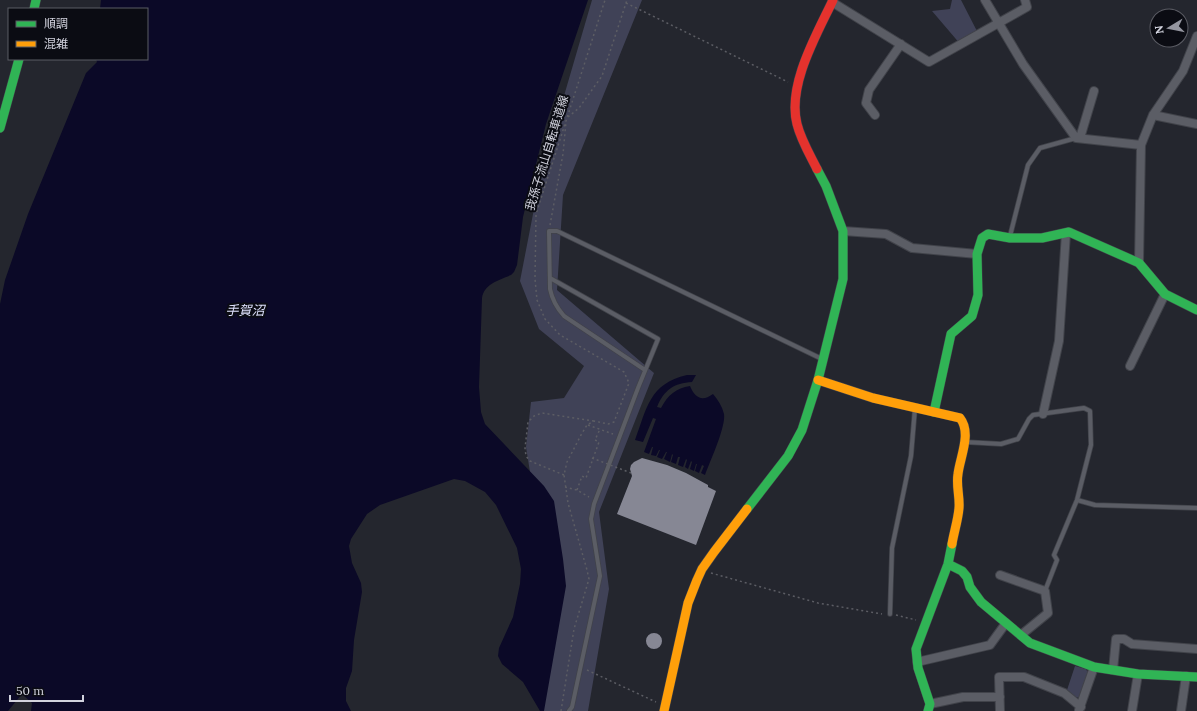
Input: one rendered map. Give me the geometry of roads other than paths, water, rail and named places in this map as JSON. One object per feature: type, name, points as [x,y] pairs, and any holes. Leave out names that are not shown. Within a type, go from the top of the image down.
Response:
[{"type":"street","points":[[985,0],[1023,64],[1078,138],[1141,145]]},
{"type":"street","points":[[665,708],[688,603],[702,569],[788,456],[802,430],[818,380],[843,279],[843,231],[826,186],[806,147],[797,124],[795,105],[804,62],[833,1],[929,62],[1000,24],[1027,7],[1025,0]]},
{"type":"street","points":[[1139,263],[1141,145],[1153,115],[1183,72],[1197,36]]},
{"type":"street","points":[[875,115],[866,102],[869,90],[901,44]]},
{"type":"street","points":[[0,128],[19,60]]},
{"type":"street","points":[[1078,138],[1094,91]]},
{"type":"street","points":[[1153,115],[1197,124]]},
{"type":"street","points":[[843,231],[886,234],[912,248],[977,254]]},
{"type":"street","points":[[934,412],[951,334],[972,316],[978,295],[977,254],[982,238],[988,234],[1010,238],[1042,238],[1069,232],[1139,263],[1165,294],[1197,310]]},
{"type":"street","points":[[1043,414],[1059,341],[1066,233]]},
{"type":"street","points":[[1130,366],[1165,294]]},
{"type":"street","points":[[818,380],[873,398],[960,418],[964,423],[965,442],[958,474],[957,490],[959,507],[948,564],[916,649],[917,662],[929,707],[963,697],[1000,697]]},
{"type":"street","points":[[948,564],[962,571],[967,577],[970,587],[981,602],[1030,643],[1094,667],[1138,674],[1197,677]]},
{"type":"street","points":[[1000,575],[1045,591],[1048,613],[1021,635]]},
{"type":"street","points":[[917,662],[990,645],[1006,623]]},
{"type":"street","points":[[1113,670],[1116,639],[1124,638],[1132,644],[1197,649]]},
{"type":"street","points":[[1000,711],[1000,677],[1024,677],[1064,693],[1080,709],[1094,667]]},
{"type":"street","points":[[1132,711],[1138,674]]},
{"type":"street","points":[[1181,711],[1186,676]]},
{"type":"lane","points":[[1010,238],[1028,166],[1040,148],[1078,138]]},
{"type":"lane","points":[[645,370],[564,316],[557,308],[552,297],[550,278],[549,231],[557,231],[823,359]]},
{"type":"lane","points":[[550,278],[658,339],[594,504],[591,519],[600,576],[572,707],[569,711]]},
{"type":"lane","points":[[890,614],[892,548],[911,456],[916,408]]},
{"type":"lane","points":[[965,442],[1002,444],[1018,439],[1029,419],[1033,415],[1084,408],[1090,410],[1091,445],[1076,500],[1054,555],[1057,560],[1045,591]]},
{"type":"lane","points":[[1076,500],[1095,505],[1197,508]]},
{"type":"water","name":"手賀沼","points":[[101,0],[588,0],[546,124],[523,217],[517,265],[511,275],[489,286],[483,293],[482,298],[479,387],[481,412],[485,424],[544,486],[554,501],[563,559],[566,586],[544,711],[540,711],[523,682],[502,664],[498,656],[499,648],[513,617],[520,584],[521,569],[517,548],[496,505],[485,492],[465,481],[454,479],[380,505],[367,514],[351,539],[349,546],[352,563],[361,583],[362,592],[354,640],[352,671],[346,688],[346,701],[351,711],[31,711],[32,703],[22,694],[8,711],[0,711],[0,304],[5,280],[28,214],[86,73],[97,62],[96,60],[148,60],[148,8],[100,8]]},
{"type":"water","points":[[687,375],[696,375],[692,382],[680,384],[670,388],[663,396],[657,407],[661,408],[667,399],[677,390],[690,386],[699,398],[705,398],[713,394],[717,399],[724,414],[723,427],[705,475],[701,473],[704,466],[702,465],[699,473],[695,471],[697,464],[694,471],[690,469],[691,461],[688,469],[685,467],[686,459],[683,467],[678,465],[680,457],[678,457],[676,464],[671,462],[672,454],[670,462],[664,459],[667,452],[662,459],[657,457],[660,450],[656,456],[651,455],[653,447],[649,454],[644,452],[656,419],[653,418],[643,442],[635,440],[651,399],[657,391],[674,379]]}]
